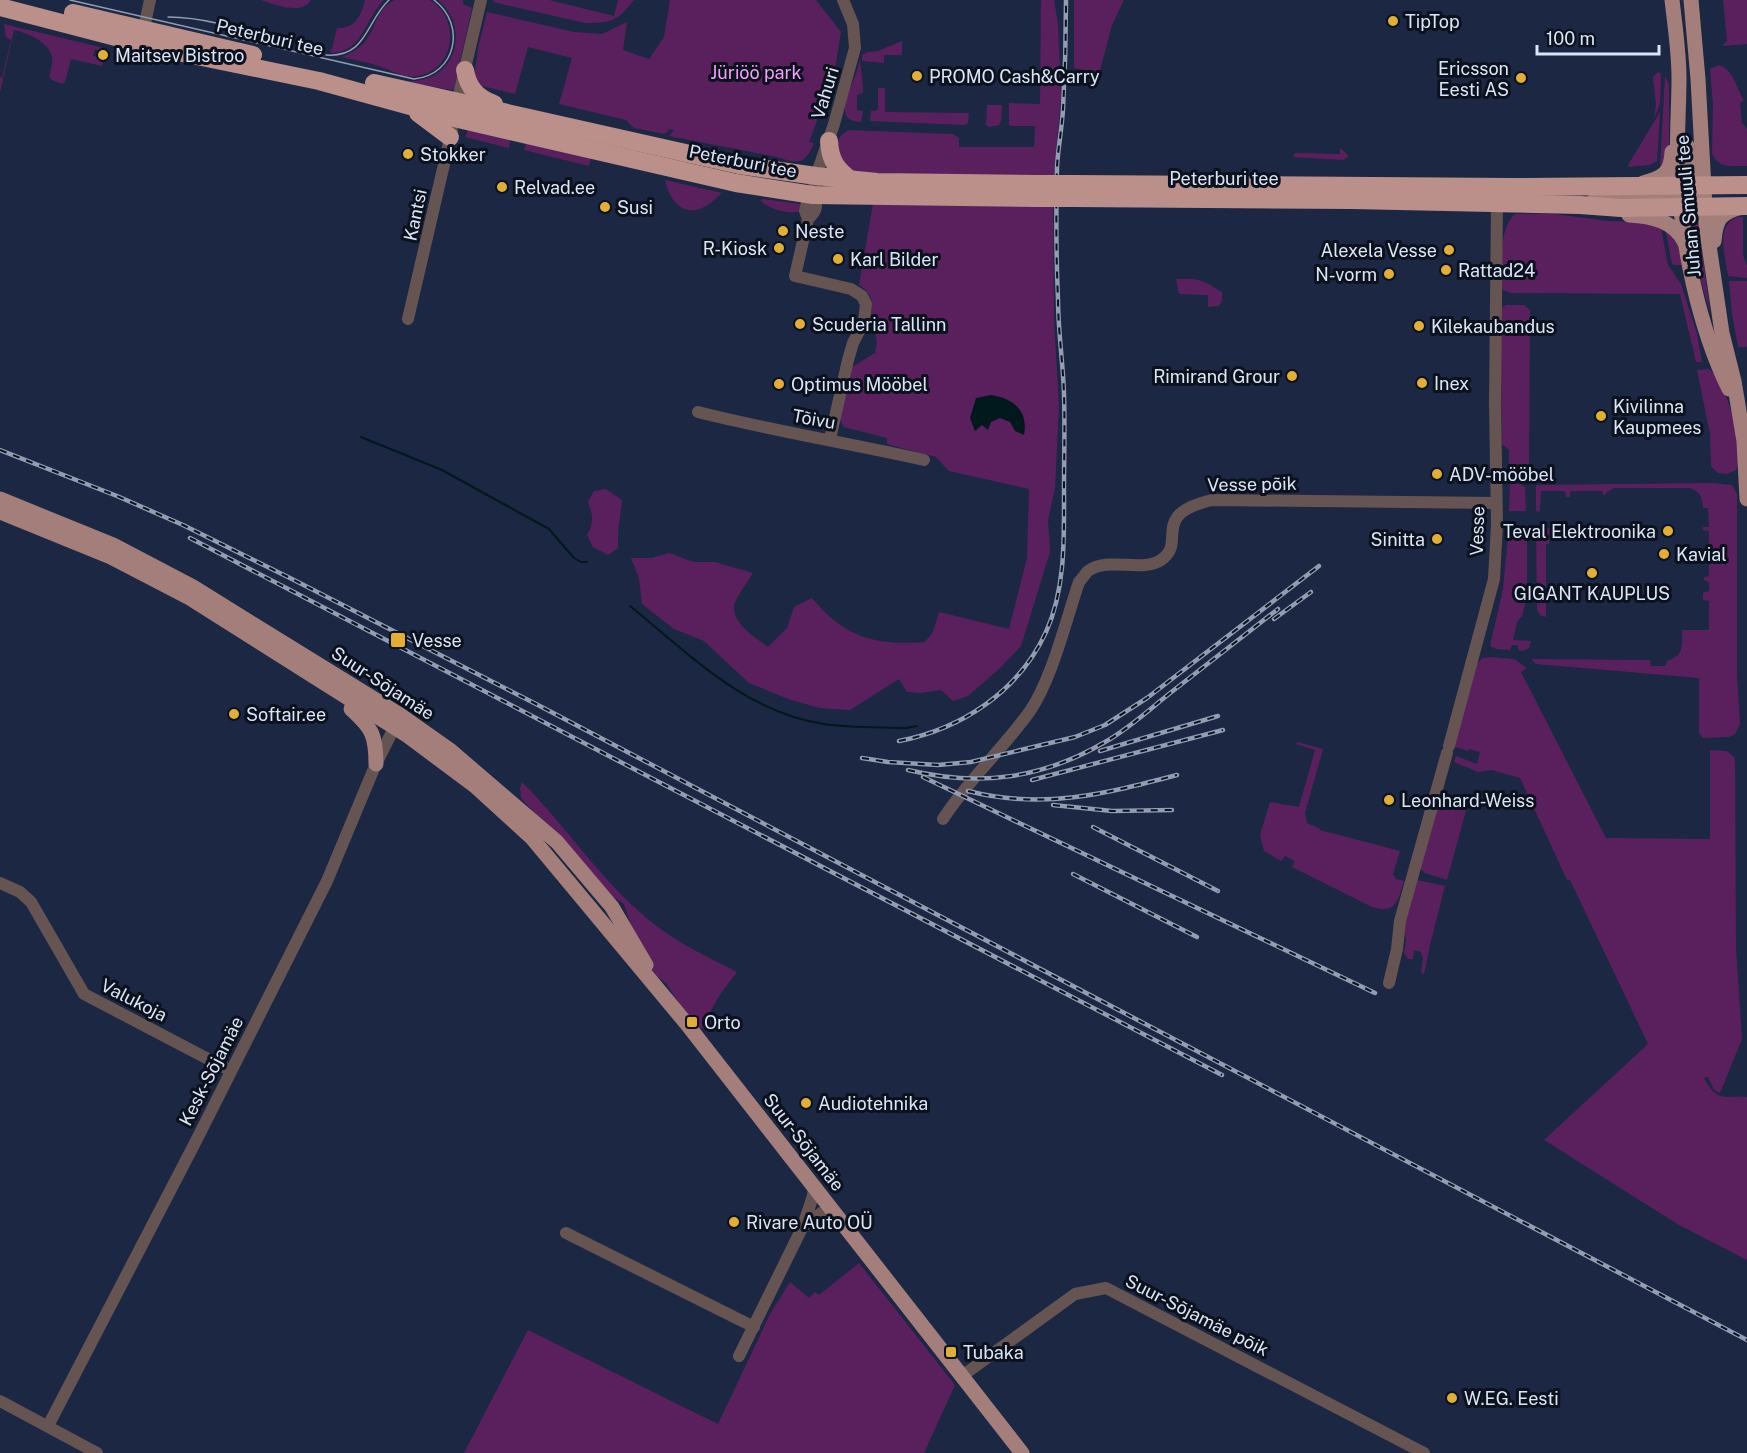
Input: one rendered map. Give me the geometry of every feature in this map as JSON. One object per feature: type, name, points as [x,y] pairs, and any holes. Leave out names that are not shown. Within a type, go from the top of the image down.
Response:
[{"type":"highway","name":"Peterburi tee","points":[[19,0],[142,36],[158,48],[319,81],[399,102],[532,118],[739,165],[816,176],[877,182],[1037,191]]},
{"type":"highway","name":"Peterburi tee","points":[[0,7],[142,36],[456,110],[736,183],[813,195],[1632,186],[1691,194],[1746,206]]},
{"type":"highway","points":[[465,70],[470,85],[481,99],[532,118]]},
{"type":"highway","points":[[399,102],[439,127],[450,137]]},
{"type":"highway","points":[[829,141],[829,153],[835,167],[851,180]]},
{"type":"highway","name":"Peterburi tee","points":[[1072,191],[1621,208],[1747,183]]},
{"type":"main road","points":[[1672,0],[1691,194]]},
{"type":"main road","name":"Juhan Smuuli tee","points":[[1691,0],[1702,151],[1691,194],[1688,252],[1716,362],[1738,408]]},
{"type":"main road","points":[[1632,186],[1665,176],[1671,166],[1673,114],[1679,75]]},
{"type":"main road","points":[[1702,151],[1707,166],[1714,174],[1747,183]]},
{"type":"main road","name":"Juhan Smuuli tee","points":[[1691,194],[1713,267],[1722,333],[1734,381],[1744,441],[1747,499]]},
{"type":"main road","points":[[1580,205],[1608,213],[1649,216],[1661,220],[1684,239],[1688,252]]},
{"type":"main road","points":[[1713,267],[1715,229],[1718,220],[1729,211],[1746,206]]},
{"type":"main road","name":"Suur-Sõjamäe","points":[[0,499],[113,545],[194,587],[397,722],[532,838],[666,999],[1022,1453]]},
{"type":"main road","name":"Suur-Sõjamäe","points":[[0,512],[111,557],[188,597],[335,690],[451,751],[557,842],[612,907],[666,999]]},
{"type":"main road","points":[[335,690],[368,725],[373,734],[376,764]]},
{"type":"main road","points":[[607,929],[619,919]]},
{"type":"street","points":[[142,36],[150,0]]},
{"type":"street","name":"Kantsi","points":[[408,319],[428,241],[481,0]]},
{"type":"street","name":"Vahuri","points":[[830,440],[853,343],[864,321],[866,304],[862,296],[851,289],[795,276],[808,219],[805,211],[807,203],[813,195],[816,176],[829,141],[855,48],[853,24],[843,0]]},
{"type":"street","points":[[1497,203],[1500,193],[1513,187]]},
{"type":"street","name":"Vesse","points":[[1389,983],[1397,950],[1400,921],[1494,579],[1497,203]]},
{"type":"street","name":"Tõivu","points":[[698,412],[772,430],[924,460]]},
{"type":"street","name":"Vesse põik","points":[[943,819],[960,794],[1030,710],[1044,684],[1079,582],[1088,571],[1101,566],[1153,564],[1163,559],[1172,548],[1172,523],[1180,512],[1194,504],[1212,500],[1496,502]]},
{"type":"street","name":"Kesk-Sõjamäe","points":[[48,1426],[327,880],[376,764],[397,722]]},
{"type":"street","name":"Valukoja","points":[[0,883],[20,892],[31,902],[84,994],[231,1071]]},
{"type":"street","points":[[739,1356],[803,1226],[814,1186]]},
{"type":"street","points":[[803,1226],[830,1207]]},
{"type":"street","points":[[566,1233],[754,1327]]},
{"type":"street","name":"Suur-Sõjamäe põik","points":[[962,1376],[1075,1294],[1106,1288],[1424,1453]]},
{"type":"street","points":[[0,1401],[97,1453]]},
{"type":"green space","points":[[260,0],[311,0],[307,5],[294,8]]},
{"type":"green space","points":[[365,0],[384,0],[351,47],[331,53],[330,49],[332,49],[337,28],[353,24]]},
{"type":"green space","points":[[395,0],[428,0],[439,7],[447,20],[450,30],[448,50],[444,59],[429,73],[412,77],[342,57],[363,44],[384,8]]},
{"type":"green space","points":[[438,0],[463,0],[463,4],[472,8],[454,89],[451,90],[407,82],[424,79],[439,72],[452,56],[456,36],[454,26],[451,16]]},
{"type":"green space","points":[[494,0],[549,0],[614,16],[618,0],[634,0],[618,17],[608,21],[585,23],[493,2]]},
{"type":"green space","name":"Jüriöö park","points":[[670,0],[816,0],[841,32],[834,75],[809,142],[814,143],[804,159],[790,161],[669,136],[674,130],[670,129],[665,134],[634,128],[626,120],[559,104],[572,58],[528,47],[515,94],[478,85],[474,76],[487,12],[574,32],[602,34],[627,22],[623,50],[649,59],[664,37]]},
{"type":"green space","points":[[1041,0],[1054,0],[1058,24],[1061,96],[1054,176],[859,173],[847,170],[841,165],[838,142],[847,130],[953,134],[959,138],[959,147],[1034,147],[1035,126],[1009,125],[1009,103],[1040,104]]},
{"type":"green space","points":[[1074,0],[1124,0],[1112,25],[1099,74],[1074,68]]},
{"type":"green space","points":[[1723,0],[1747,0],[1747,44],[1722,46],[1727,41]]},
{"type":"green space","points":[[4,24],[100,47],[101,51],[95,49],[93,56],[103,59],[102,66],[71,59],[65,82],[62,84],[52,80],[49,76],[52,64],[50,51],[42,42],[14,30],[0,92],[0,77],[2,78],[11,40],[6,37]]},
{"type":"green space","points":[[902,41],[902,55],[884,55],[884,63],[862,61],[862,55],[868,52],[878,51]]},
{"type":"green space","points":[[860,60],[863,93],[857,95],[857,110],[863,111],[861,122],[853,121],[845,113]]},
{"type":"green space","points":[[1719,65],[1731,75],[1744,100],[1740,103],[1742,123],[1747,129],[1747,166],[1722,164],[1714,158],[1712,153],[1713,105],[1710,69]]},
{"type":"green space","points":[[1658,72],[1661,74],[1660,104],[1654,119],[1656,105],[1653,77]]},
{"type":"green space","points":[[1665,76],[1669,84],[1669,158],[1660,168]]},
{"type":"green space","points":[[878,88],[885,88],[885,112],[969,113],[968,123],[965,125],[870,121],[871,111],[878,110]]},
{"type":"green space","points":[[987,105],[1002,105],[999,125],[989,127],[986,125]]},
{"type":"green space","points":[[1660,112],[1657,161],[1650,165],[1628,167],[1628,165]]},
{"type":"green space","points":[[468,130],[510,140],[509,148],[465,137]]},
{"type":"green space","points":[[526,143],[591,158],[589,166],[524,150]]},
{"type":"green space","points":[[1340,148],[1348,155],[1343,160],[1293,157],[1295,153],[1340,154]]},
{"type":"green space","points":[[665,180],[722,193],[705,207],[688,210],[682,208],[673,199]]},
{"type":"green space","points":[[760,200],[800,204],[803,207],[801,211],[785,212],[768,206]]},
{"type":"green space","points":[[873,203],[1053,206],[1054,319],[1059,407],[1055,488],[1048,520],[1050,552],[1021,646],[968,696],[953,701],[941,690],[907,692],[899,679],[850,710],[820,708],[791,700],[749,683],[704,641],[674,629],[642,604],[639,578],[631,558],[652,558],[669,553],[694,562],[715,562],[753,573],[736,600],[735,613],[741,625],[768,647],[787,628],[794,607],[812,598],[836,622],[862,636],[876,640],[925,642],[933,632],[939,612],[1009,629],[1027,558],[1029,489],[949,471],[936,457],[887,444],[887,438],[844,427],[840,420],[852,367],[875,353],[876,347],[877,340],[871,318],[871,299],[859,285]]},
{"type":"green space","points":[[1515,214],[1554,214],[1609,221],[1642,222],[1661,228],[1668,265],[1681,284],[1697,334],[1702,362],[1696,362],[1680,294],[1511,293],[1503,290],[1501,283],[1502,247],[1506,228]]},
{"type":"green space","points":[[1738,217],[1743,217],[1743,255],[1747,266],[1747,278],[1728,276],[1724,251],[1726,227]]},
{"type":"green space","points":[[1696,220],[1699,227],[1710,312],[1696,265],[1688,221]]},
{"type":"green space","points":[[1668,229],[1678,244],[1683,265],[1673,265],[1666,232]]},
{"type":"green space","points":[[1176,279],[1205,282],[1222,292],[1222,301],[1219,306],[1208,307],[1208,295],[1179,294]]},
{"type":"green space","points":[[1729,281],[1747,281],[1747,347],[1738,347]]},
{"type":"green space","points":[[1506,305],[1524,305],[1530,310],[1529,467],[1527,471],[1509,473],[1509,450],[1502,444],[1500,309]]},
{"type":"green space","points":[[1708,369],[1721,385],[1736,433],[1738,461],[1736,470],[1727,474],[1718,473],[1711,466],[1710,434],[1697,370]]},
{"type":"green space","points":[[1711,483],[1732,485],[1737,494],[1737,676],[1740,724],[1735,734],[1729,737],[1703,738],[1699,733],[1699,678],[1536,664],[1531,659],[1650,660],[1651,666],[1665,666],[1668,660],[1679,653],[1682,645],[1682,630],[1709,630],[1709,601],[1703,600],[1703,593],[1709,591],[1709,582],[1704,580],[1704,577],[1709,576],[1709,560],[1704,560],[1703,550],[1709,550],[1709,531],[1703,530],[1703,527],[1709,527],[1708,508],[1703,508],[1700,495],[1690,488],[1614,488],[1604,496],[1602,491],[1570,491],[1570,497],[1566,497],[1565,491],[1541,491],[1540,511],[1538,512],[1536,511],[1536,485]]},
{"type":"green space","points":[[1510,484],[1521,484],[1525,487],[1526,511],[1509,511]]},
{"type":"green space","points":[[606,489],[622,500],[618,548],[608,555],[593,547],[587,535],[592,518],[588,502],[594,491]]},
{"type":"green space","points":[[1527,525],[1527,596],[1513,640],[1531,641],[1529,648],[1523,651],[1518,650],[1518,645],[1512,645],[1510,650],[1490,646],[1503,589],[1509,526]]},
{"type":"green space","points":[[1550,528],[1549,544],[1546,544],[1546,617],[1540,615],[1537,610],[1536,529]]},
{"type":"green space","points":[[1482,658],[1514,659],[1527,668],[1521,672],[1606,838],[1710,839],[1710,750],[1727,751],[1735,758],[1736,948],[1742,1039],[1720,1093],[1714,1090],[1708,1077],[1704,1078],[1713,1091],[1721,1096],[1747,1097],[1747,1260],[1679,1225],[1544,1140],[1648,1044],[1570,880],[1567,880],[1520,778],[1492,770],[1478,772],[1454,762],[1456,756],[1477,764],[1480,752],[1452,746],[1475,666]]},
{"type":"green space","points":[[1297,742],[1323,749],[1305,813],[1307,823],[1320,830],[1400,851],[1393,874],[1396,879],[1404,881],[1398,900],[1391,907],[1380,909],[1372,907],[1292,867],[1295,861],[1285,856],[1281,861],[1264,851],[1260,835],[1270,802],[1299,807],[1315,750],[1296,744]]},
{"type":"green space","points":[[522,782],[616,889],[650,921],[692,949],[737,972],[721,993],[703,1024],[704,1029],[699,1028],[693,1019],[678,1006],[677,1000],[666,983],[656,976],[635,938],[624,904],[609,894],[521,798]]},
{"type":"green space","points":[[1439,797],[1468,803],[1447,880],[1425,873],[1419,868]]},
{"type":"green space","points":[[1417,880],[1445,886],[1424,974],[1421,972],[1423,959],[1421,952],[1414,950],[1413,959],[1408,959],[1404,953],[1406,941],[1404,925]]},
{"type":"green space","points":[[859,1263],[955,1385],[924,1453],[464,1453],[528,1330],[718,1424],[770,1314],[790,1282],[809,1298],[815,1292],[819,1295]]},
{"type":"shaded area","points":[[991,395],[1006,399],[1017,407],[1024,419],[1024,435],[1015,431],[1010,422],[1000,418],[991,422],[988,430],[982,425],[975,431],[970,418],[976,398]]},
{"type":"waterway","points":[[361,437],[442,470],[549,529],[574,558],[587,562]]},
{"type":"waterway","points":[[630,606],[696,661],[769,708],[796,718],[824,724],[855,727],[906,728],[917,726]]},
{"type":"tram line","points":[[70,0],[414,79],[428,75],[439,68],[447,59],[452,47],[451,22],[434,0]]},
{"type":"tram line","points":[[326,55],[350,51],[358,44],[389,0]]},
{"type":"tram line","points":[[168,17],[219,24],[267,39]]},
{"type":"railway","points":[[899,741],[945,727],[966,717],[1004,689],[1035,653],[1053,615],[1057,598],[1064,543],[1064,429],[1058,311],[1057,183],[1064,95],[1066,0]]},
{"type":"railway","points":[[0,450],[117,496],[183,525],[290,578],[536,704],[1747,1340]]},
{"type":"railway","points":[[190,538],[1222,1075]]},
{"type":"railway","points":[[862,758],[938,765],[971,762],[1075,737],[1105,725],[1147,698],[1319,566]]},
{"type":"railway","points":[[1274,619],[1311,592]]},
{"type":"railway","points":[[908,770],[960,778],[1010,776],[1034,772],[1081,755],[1132,724],[1278,609]]},
{"type":"railway","points":[[1100,751],[1218,716]]},
{"type":"railway","points":[[1032,780],[1223,730]]},
{"type":"railway","points":[[968,791],[995,797],[1048,799],[1099,793],[1177,775]]},
{"type":"railway","points":[[923,777],[1375,993]]},
{"type":"railway","points":[[1053,805],[1112,811],[1172,810]]},
{"type":"railway","points":[[1093,827],[1218,891]]},
{"type":"railway","points":[[1073,874],[1197,937]]},
{"type":"place","name":"TipTop","points":[[1393,21]]},
{"type":"place","name":"Maitsev Bistroo","points":[[103,55]]},
{"type":"place","name":"PROMO Cash&Carry","points":[[917,76]]},
{"type":"place","name":"Ericsson Eesti AS","points":[[1521,78]]},
{"type":"place","name":"Stokker","points":[[408,154]]},
{"type":"place","name":"Relvad.ee","points":[[502,187]]},
{"type":"place","name":"Susi","points":[[605,207]]},
{"type":"place","name":"Neste","points":[[783,231]]},
{"type":"place","name":"R-Kiosk","points":[[779,248]]},
{"type":"place","name":"Alexela Vesse","points":[[1449,250]]},
{"type":"place","name":"Karl Bilder","points":[[838,259]]},
{"type":"place","name":"Rattad24","points":[[1446,270]]},
{"type":"place","name":"N-vorm","points":[[1389,274]]},
{"type":"place","name":"Scuderia Tallinn","points":[[800,324]]},
{"type":"place","name":"Kilekaubandus","points":[[1419,326]]},
{"type":"place","name":"Rimirand Grour","points":[[1292,376]]},
{"type":"place","name":"Inex","points":[[1422,383]]},
{"type":"place","name":"Optimus Mööbel","points":[[779,384]]},
{"type":"place","name":"Kivilinna Kaupmees","points":[[1601,416]]},
{"type":"place","name":"ADV-mööbel","points":[[1437,474]]},
{"type":"place","name":"Teval Elektroonika","points":[[1668,531]]},
{"type":"place","name":"Sinitta","points":[[1437,539]]},
{"type":"place","name":"Kavial","points":[[1664,554]]},
{"type":"place","name":"GIGANT KAUPLUS","points":[[1592,573]]},
{"type":"place","name":"Vesse","points":[[398,640]]},
{"type":"place","name":"Softair.ee","points":[[234,714]]},
{"type":"place","name":"Leonhard-Weiss","points":[[1389,800]]},
{"type":"place","name":"Orto","points":[[692,1022]]},
{"type":"place","name":"Audiotehnika","points":[[806,1103]]},
{"type":"place","name":"Rivare Auto OÜ","points":[[734,1222]]},
{"type":"place","name":"Tubaka","points":[[951,1352]]},
{"type":"place","name":"W.EG. Eesti","points":[[1452,1398]]}]
